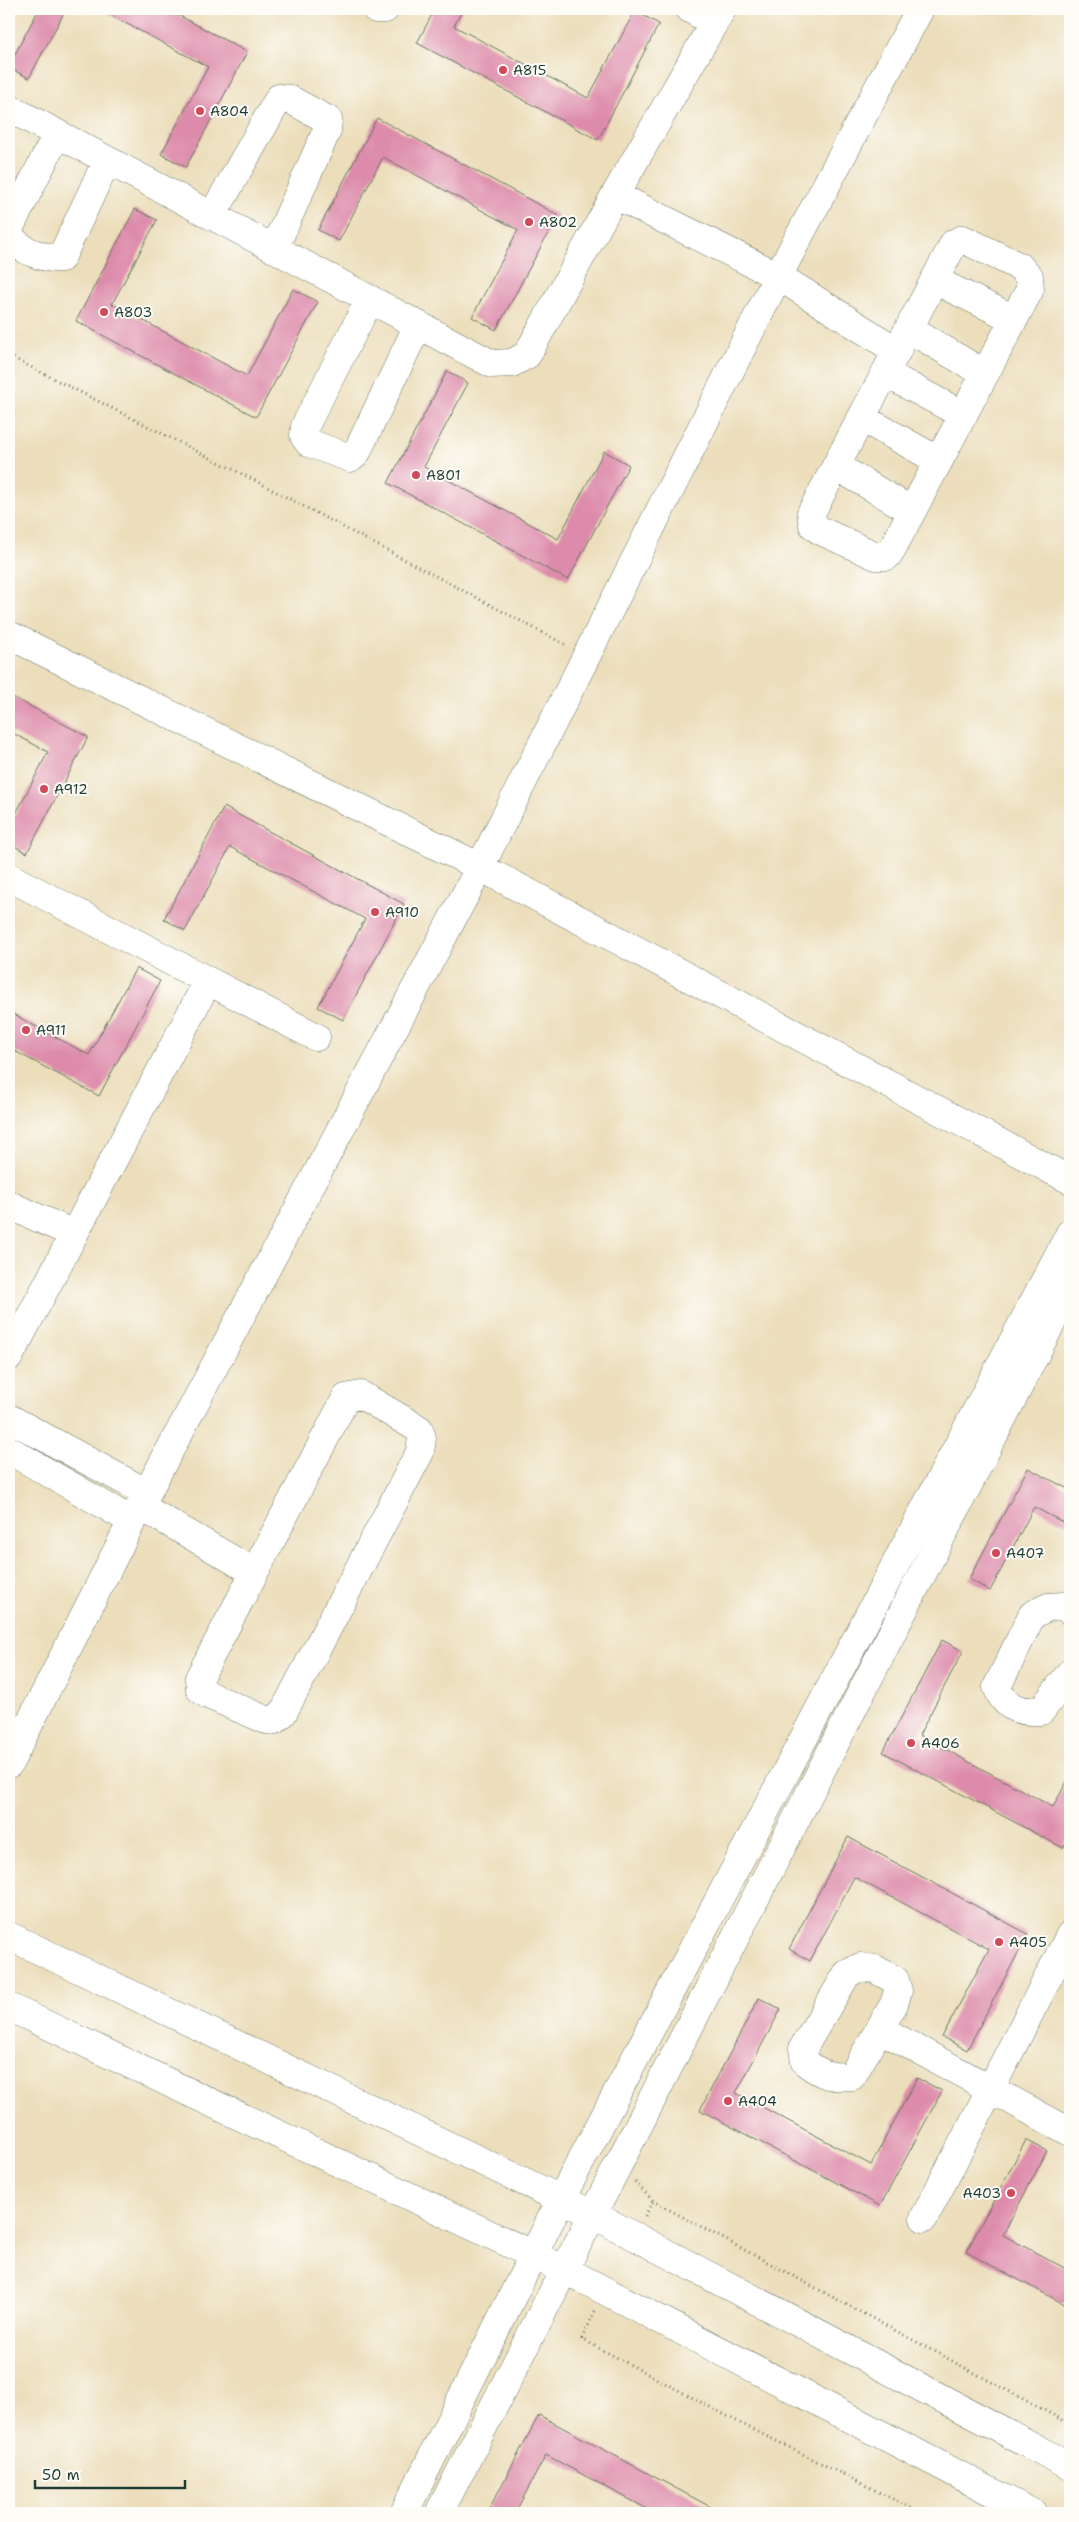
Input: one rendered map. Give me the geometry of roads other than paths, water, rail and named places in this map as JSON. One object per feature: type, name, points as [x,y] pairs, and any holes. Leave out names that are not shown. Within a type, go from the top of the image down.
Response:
[{"type":"street","points":[[376,9],[386,9]]},
{"type":"street","points":[[9,108],[492,364],[512,363],[527,355],[615,195],[718,16],[690,9]]},
{"type":"street","points":[[9,1764],[139,1507],[480,867],[778,276],[920,9]]},
{"type":"street","points":[[212,216],[279,98],[289,98],[328,120],[327,130],[274,248]]},
{"type":"street","points":[[57,134],[10,225],[9,234],[13,242],[46,258],[60,258],[107,160]]},
{"type":"street","points":[[615,195],[778,276],[897,351],[963,415]]},
{"type":"street","points":[[963,239],[1020,268],[1029,276],[1030,289],[912,511],[887,556],[876,556],[819,530],[814,524],[811,513],[897,351],[954,243],[963,239]]},
{"type":"street","points":[[934,280],[1014,319]]},
{"type":"street","points":[[370,299],[305,426],[304,436],[308,444],[350,458],[356,454],[418,325]]},
{"type":"street","points":[[897,351],[985,374]]},
{"type":"street","points":[[862,418],[939,461]]},
{"type":"street","points":[[836,466],[912,511]]},
{"type":"street","points":[[9,635],[480,867],[1070,1180]]},
{"type":"street","points":[[9,877],[316,1037]]},
{"type":"street","points":[[9,1357],[208,981]]},
{"type":"street","points":[[9,1205],[74,1234]]},
{"type":"street","points":[[404,2513],[561,2199],[1070,1234]]},
{"type":"street","points":[[439,2513],[1070,1288]]},
{"type":"street","points":[[361,1395],[419,1429],[422,1438],[420,1452],[283,1713],[275,1720],[266,1720],[208,1695],[200,1689],[199,1678],[254,1572],[346,1398],[361,1395]]},
{"type":"street","points":[[9,1418],[139,1507],[254,1572]]},
{"type":"street","points":[[9,1450],[139,1507]]},
{"type":"street","points":[[1070,1611],[1064,1606],[1048,1607],[1032,1615],[997,1687],[1002,1699],[1020,1712],[1041,1711],[1070,1674]]},
{"type":"street","points":[[924,2218],[1070,1935]]},
{"type":"street","points":[[9,1936],[592,2214],[1070,2466]]},
{"type":"street","points":[[9,2007],[563,2269],[1032,2513]]},
{"type":"street","points":[[880,2029],[990,2091],[1070,2132]]},
{"type":"place","name":"A815","points":[[503,70]]},
{"type":"place","name":"A804","points":[[200,111]]},
{"type":"place","name":"A802","points":[[529,222]]},
{"type":"place","name":"A803","points":[[104,312]]},
{"type":"place","name":"A801","points":[[416,475]]},
{"type":"place","name":"A912","points":[[44,789]]},
{"type":"place","name":"A910","points":[[375,912]]},
{"type":"place","name":"A911","points":[[26,1030]]},
{"type":"place","name":"A407","points":[[996,1553]]},
{"type":"place","name":"A406","points":[[911,1743]]},
{"type":"place","name":"A405","points":[[999,1942]]},
{"type":"place","name":"A404","points":[[728,2101]]},
{"type":"place","name":"A403","points":[[1011,2193]]}]
